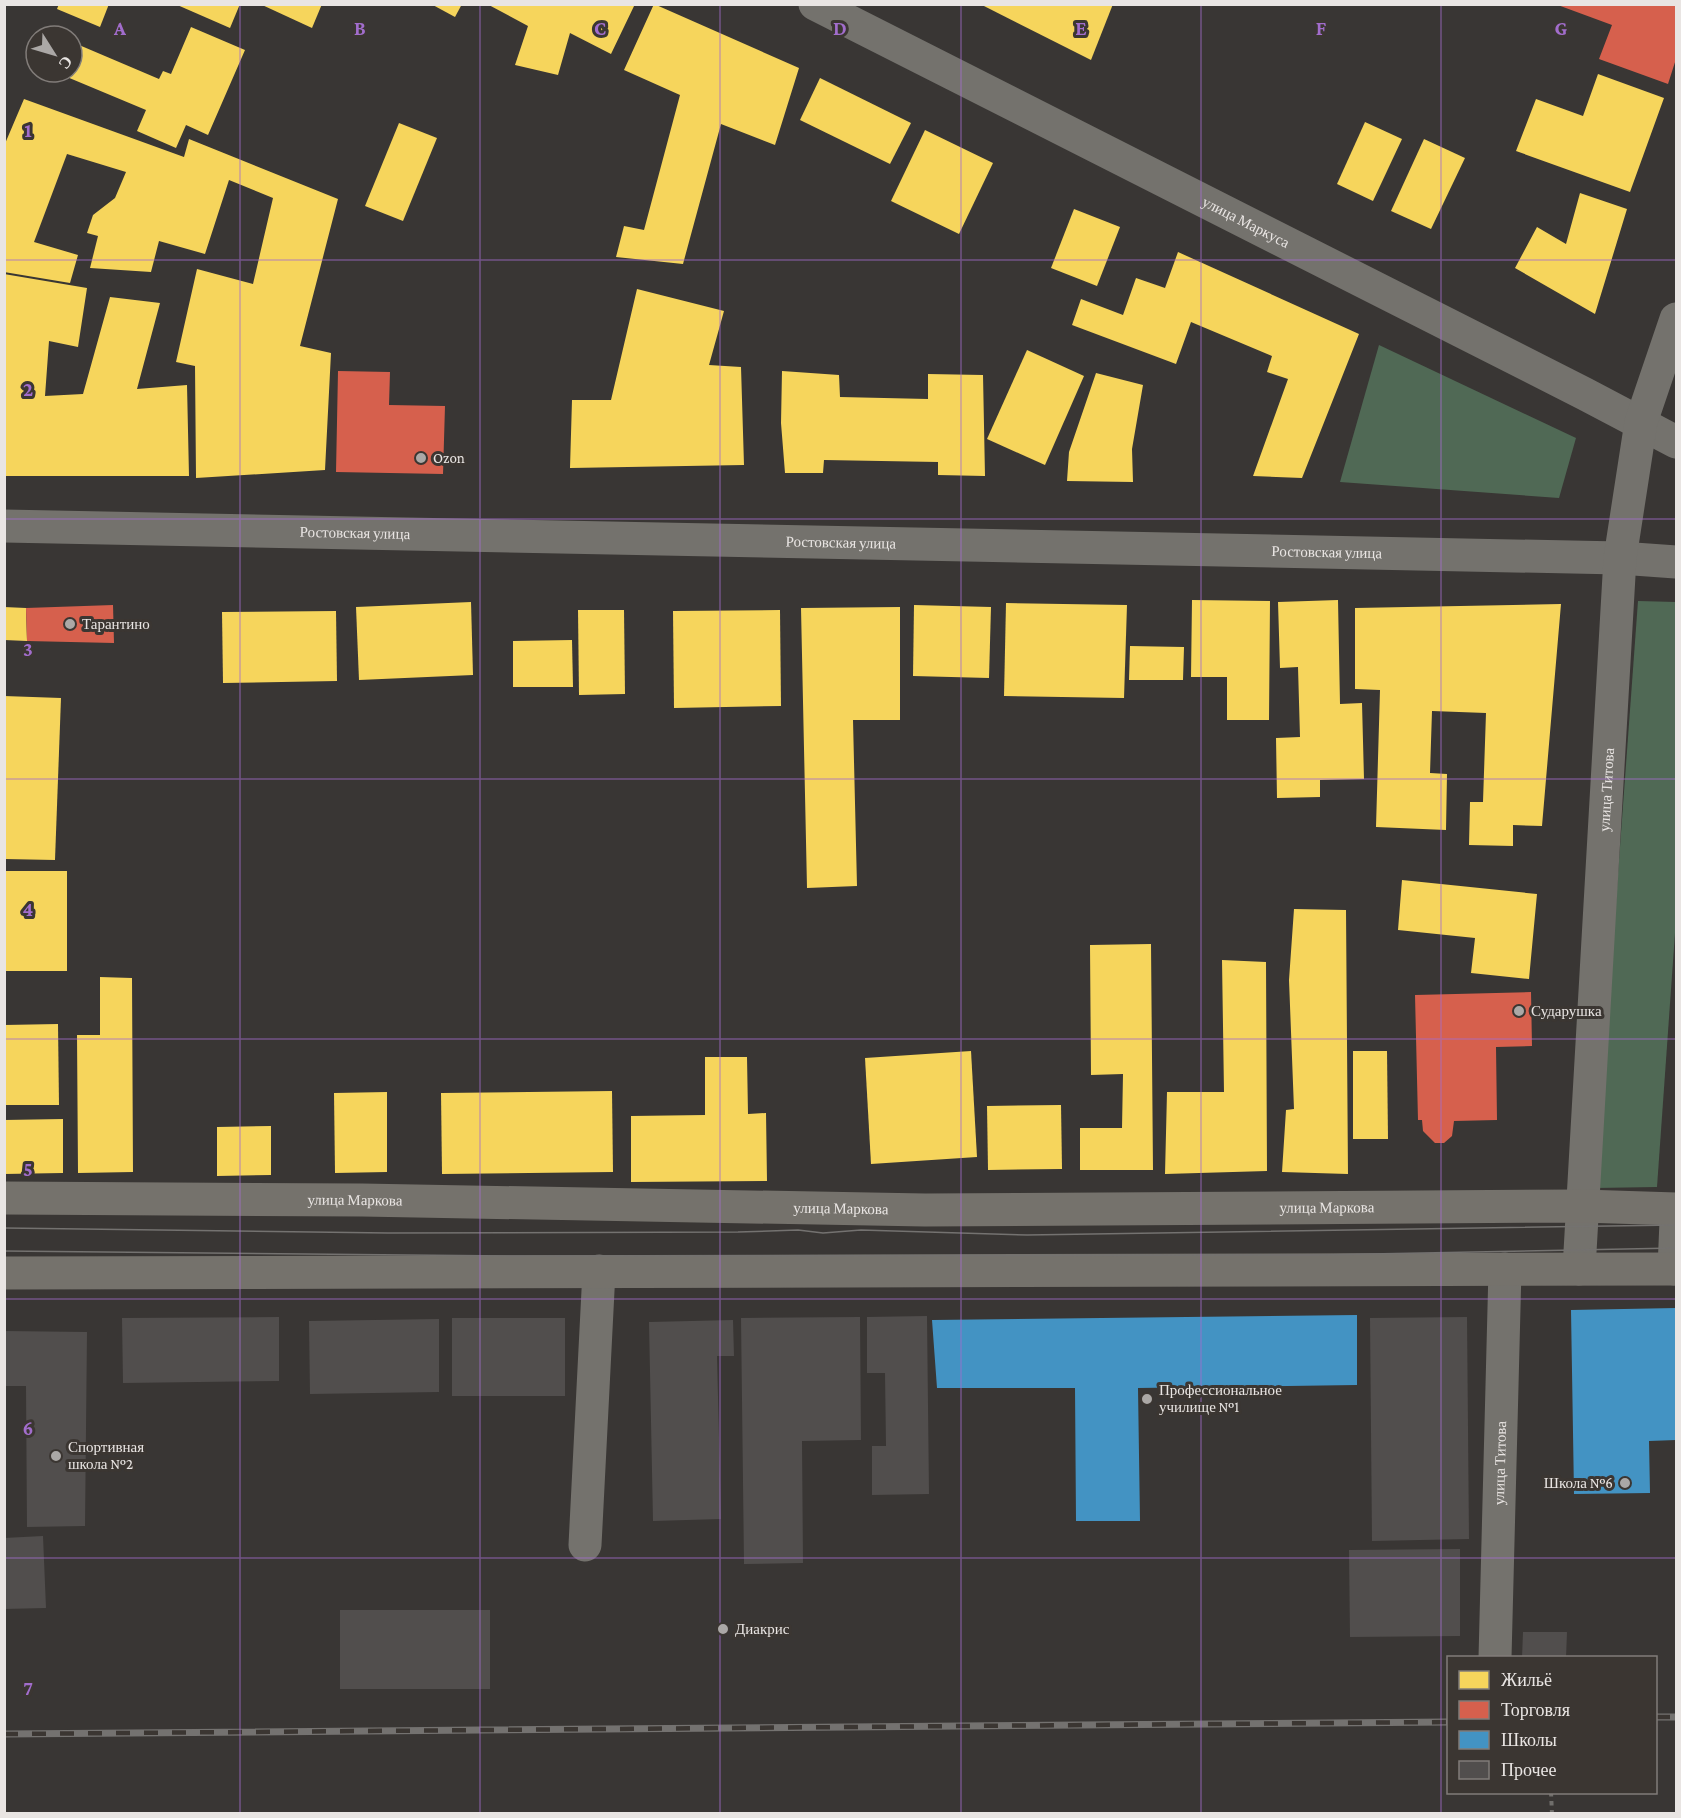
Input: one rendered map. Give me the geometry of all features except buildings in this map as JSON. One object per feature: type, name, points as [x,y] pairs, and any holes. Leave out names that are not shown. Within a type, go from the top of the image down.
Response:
[{"type":"main road","name":"улица Маркова","points":[[4,1198],[362,1200],[925,1210],[1583,1206],[1677,1209]]},
{"type":"main road","points":[[4,1273],[1675,1269]]},
{"type":"street","name":"улица Маркуса","points":[[815,4],[1677,442]]},
{"type":"street","name":"улица Титова","points":[[1579,1269],[1620,558],[1641,422],[1677,319]]},
{"type":"street","name":"Ростовская улица","points":[[4,526],[1620,558],[1677,562]]},
{"type":"street","points":[[1675,1269],[1677,1221]]},
{"type":"street","name":"улица Титова","points":[[1495,1656],[1505,1269]]},
{"type":"street","points":[[585,1545],[598,1271]]},
{"type":"path","points":[[1551,1794],[1552,1814]]},
{"type":"green space","points":[[1379,345],[1576,438],[1559,498],[1340,482]]},
{"type":"green space","points":[[1638,601],[1676,602],[1676,919],[1657,1187],[1595,1188]]},
{"type":"tram line","points":[[4,1228],[388,1233],[798,1230],[823,1233],[861,1230],[1027,1235],[1676,1225]]},
{"type":"tram line","points":[[4,1251],[518,1256],[1318,1255],[1676,1248]]},
{"type":"railway","points":[[1657,1717],[1676,1717]]},
{"type":"railway","points":[[4,1734],[1447,1722]]},
{"type":"place","name":"Ozon","points":[[421,458]]},
{"type":"place","name":"Тарантино","points":[[70,624]]},
{"type":"place","name":"Сударушка","points":[[1519,1011]]},
{"type":"place","name":"Профессиональное училище №1","points":[[1147,1399]]},
{"type":"place","name":"Спортивная школа №2","points":[[56,1456]]},
{"type":"place","name":"Школа №6","points":[[1625,1483]]},
{"type":"place","name":"Диакрис","points":[[723,1629]]}]
